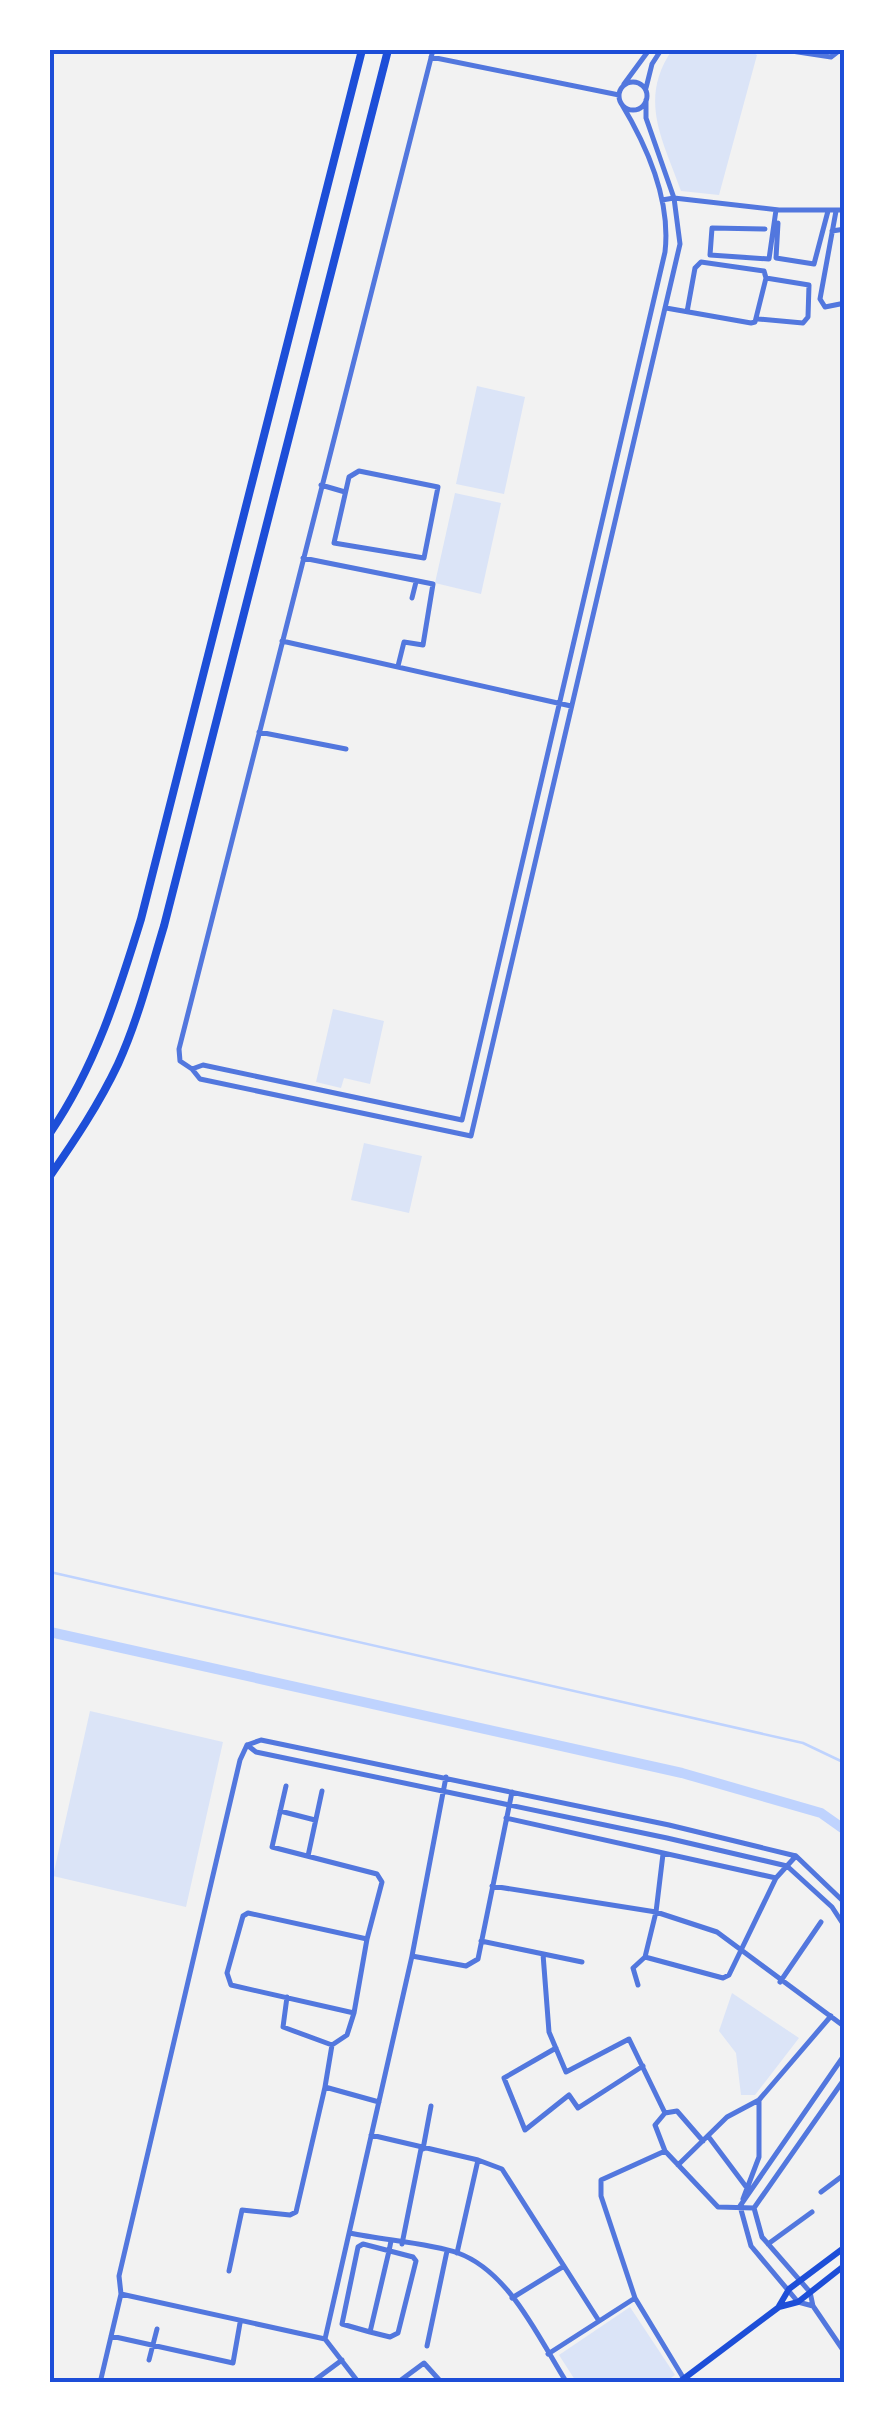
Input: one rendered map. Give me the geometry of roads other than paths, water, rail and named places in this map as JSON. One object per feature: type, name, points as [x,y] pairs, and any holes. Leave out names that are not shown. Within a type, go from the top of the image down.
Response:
[{"type":"main road","points":[[50,1133],[96,1053],[140,919],[362,50]]},
{"type":"main road","points":[[50,1176],[86,1123],[118,1064],[148,982],[388,50]]},
{"type":"main road","points":[[779,2307],[789,2289],[845,2247]]},
{"type":"main road","points":[[681,2381],[779,2307],[798,2302],[845,2265]]},
{"type":"street","points":[[471,1136],[462,1120],[665,252],[667,223],[662,200],[640,134],[619,94],[649,50]]},
{"type":"street","points":[[471,1136],[680,244],[674,198],[646,118],[652,64],[662,50]]},
{"type":"street","points":[[784,50],[831,57],[840,50]]},
{"type":"street","points":[[471,1136],[200,1079],[180,1061],[179,1049],[432,54],[619,94]]},
{"type":"street","points":[[623,87],[636,82],[646,91]]},
{"type":"street","points":[[621,103],[632,110],[641,108],[646,100]]},
{"type":"street","points":[[662,200],[674,198],[778,210],[845,210]]},
{"type":"street","points":[[778,210],[776,258],[810,264],[818,259],[828,211]]},
{"type":"street","points":[[764,229],[712,228],[710,255],[769,259],[778,210]]},
{"type":"street","points":[[836,210],[820,298],[825,308],[845,304]]},
{"type":"street","points":[[832,231],[845,230]]},
{"type":"street","points":[[688,312],[695,268],[700,262],[760,268],[766,278],[758,319]]},
{"type":"street","points":[[665,308],[751,323],[758,319],[804,323],[808,318],[809,285],[766,278]]},
{"type":"street","points":[[359,472],[438,487],[424,558],[334,543],[345,492],[349,477],[359,472]]},
{"type":"street","points":[[322,484],[345,492]]},
{"type":"street","points":[[303,558],[434,586],[422,646],[404,642],[398,666]]},
{"type":"street","points":[[412,598],[417,580]]},
{"type":"street","points":[[282,641],[571,706]]},
{"type":"street","points":[[259,732],[346,749]]},
{"type":"street","points":[[192,1069],[202,1064],[462,1120]]},
{"type":"street","points":[[100,2383],[121,2294],[120,2276],[240,1760],[247,1745],[261,1740],[446,1777],[796,1856],[845,1903]]},
{"type":"street","points":[[247,1745],[256,1752],[787,1866],[832,1907],[845,1927]]},
{"type":"street","points":[[325,2339],[412,1956],[446,1777]]},
{"type":"street","points":[[228,2271],[242,2210],[290,2215],[296,2212],[332,2045],[346,2035],[354,2012],[382,1882],[380,1876],[272,1847],[286,1786]]},
{"type":"street","points":[[308,1856],[322,1791]]},
{"type":"street","points":[[412,1956],[470,1965],[478,1959],[512,1792]]},
{"type":"street","points":[[280,1812],[315,1820]]},
{"type":"street","points":[[506,1818],[776,1878]]},
{"type":"street","points":[[638,1985],[633,1968],[645,1957],[656,1912],[663,1854]]},
{"type":"street","points":[[645,1957],[723,1978],[733,1972],[740,1948],[776,1878],[796,1856]]},
{"type":"street","points":[[492,1886],[656,1912],[717,1932],[845,2027]]},
{"type":"street","points":[[354,2012],[242,1988],[227,1980],[242,1916],[248,1914],[367,1939]]},
{"type":"street","points":[[780,1982],[822,1922]]},
{"type":"street","points":[[482,1941],[582,1962]]},
{"type":"street","points":[[543,1954],[548,2032],[566,2072],[630,2039],[666,2113]]},
{"type":"street","points":[[287,1996],[282,2028],[332,2045]]},
{"type":"street","points":[[678,2165],[727,2117],[759,2100],[831,2016]]},
{"type":"street","points":[[556,2048],[504,2078],[524,2130],[569,2095],[578,2108],[643,2066]]},
{"type":"street","points":[[740,2206],[845,2054]]},
{"type":"street","points":[[754,2208],[845,2078]]},
{"type":"street","points":[[325,2087],[379,2102]]},
{"type":"street","points":[[759,2100],[759,2157],[740,2206],[751,2246],[798,2302],[813,2306]]},
{"type":"street","points":[[402,2244],[431,2106]]},
{"type":"street","points":[[747,2188],[678,2112],[666,2113],[655,2125],[665,2151],[718,2207],[754,2208]]},
{"type":"street","points":[[371,2135],[502,2169],[599,2321]]},
{"type":"street","points":[[665,2151],[606,2175],[600,2186],[635,2298],[681,2381]]},
{"type":"street","points":[[457,2253],[478,2160]]},
{"type":"street","points":[[821,2192],[845,2174]]},
{"type":"street","points":[[754,2208],[762,2237],[810,2292],[813,2306],[845,2353]]},
{"type":"street","points":[[768,2244],[812,2212]]},
{"type":"street","points":[[349,2233],[457,2253],[483,2267],[512,2298],[567,2383]]},
{"type":"street","points":[[370,2332],[391,2241]]},
{"type":"street","points":[[364,2244],[416,2260],[398,2333],[390,2337],[370,2332],[342,2324],[358,2248],[364,2244]]},
{"type":"street","points":[[427,2346],[447,2251]]},
{"type":"street","points":[[512,2298],[564,2266]]},
{"type":"street","points":[[121,2294],[325,2339],[359,2383]]},
{"type":"street","points":[[548,2354],[635,2298]]},
{"type":"street","points":[[111,2336],[233,2363],[241,2322]]},
{"type":"street","points":[[149,2360],[157,2330]]},
{"type":"street","points":[[311,2383],[342,2360]]},
{"type":"street","points":[[397,2383],[407,2380],[424,2363],[442,2383]]},
{"type":"waterway","points":[[50,1572],[803,1743],[845,1763]]},
{"type":"waterway","points":[[50,1632],[682,1773],[821,1813],[845,1830]]}]
